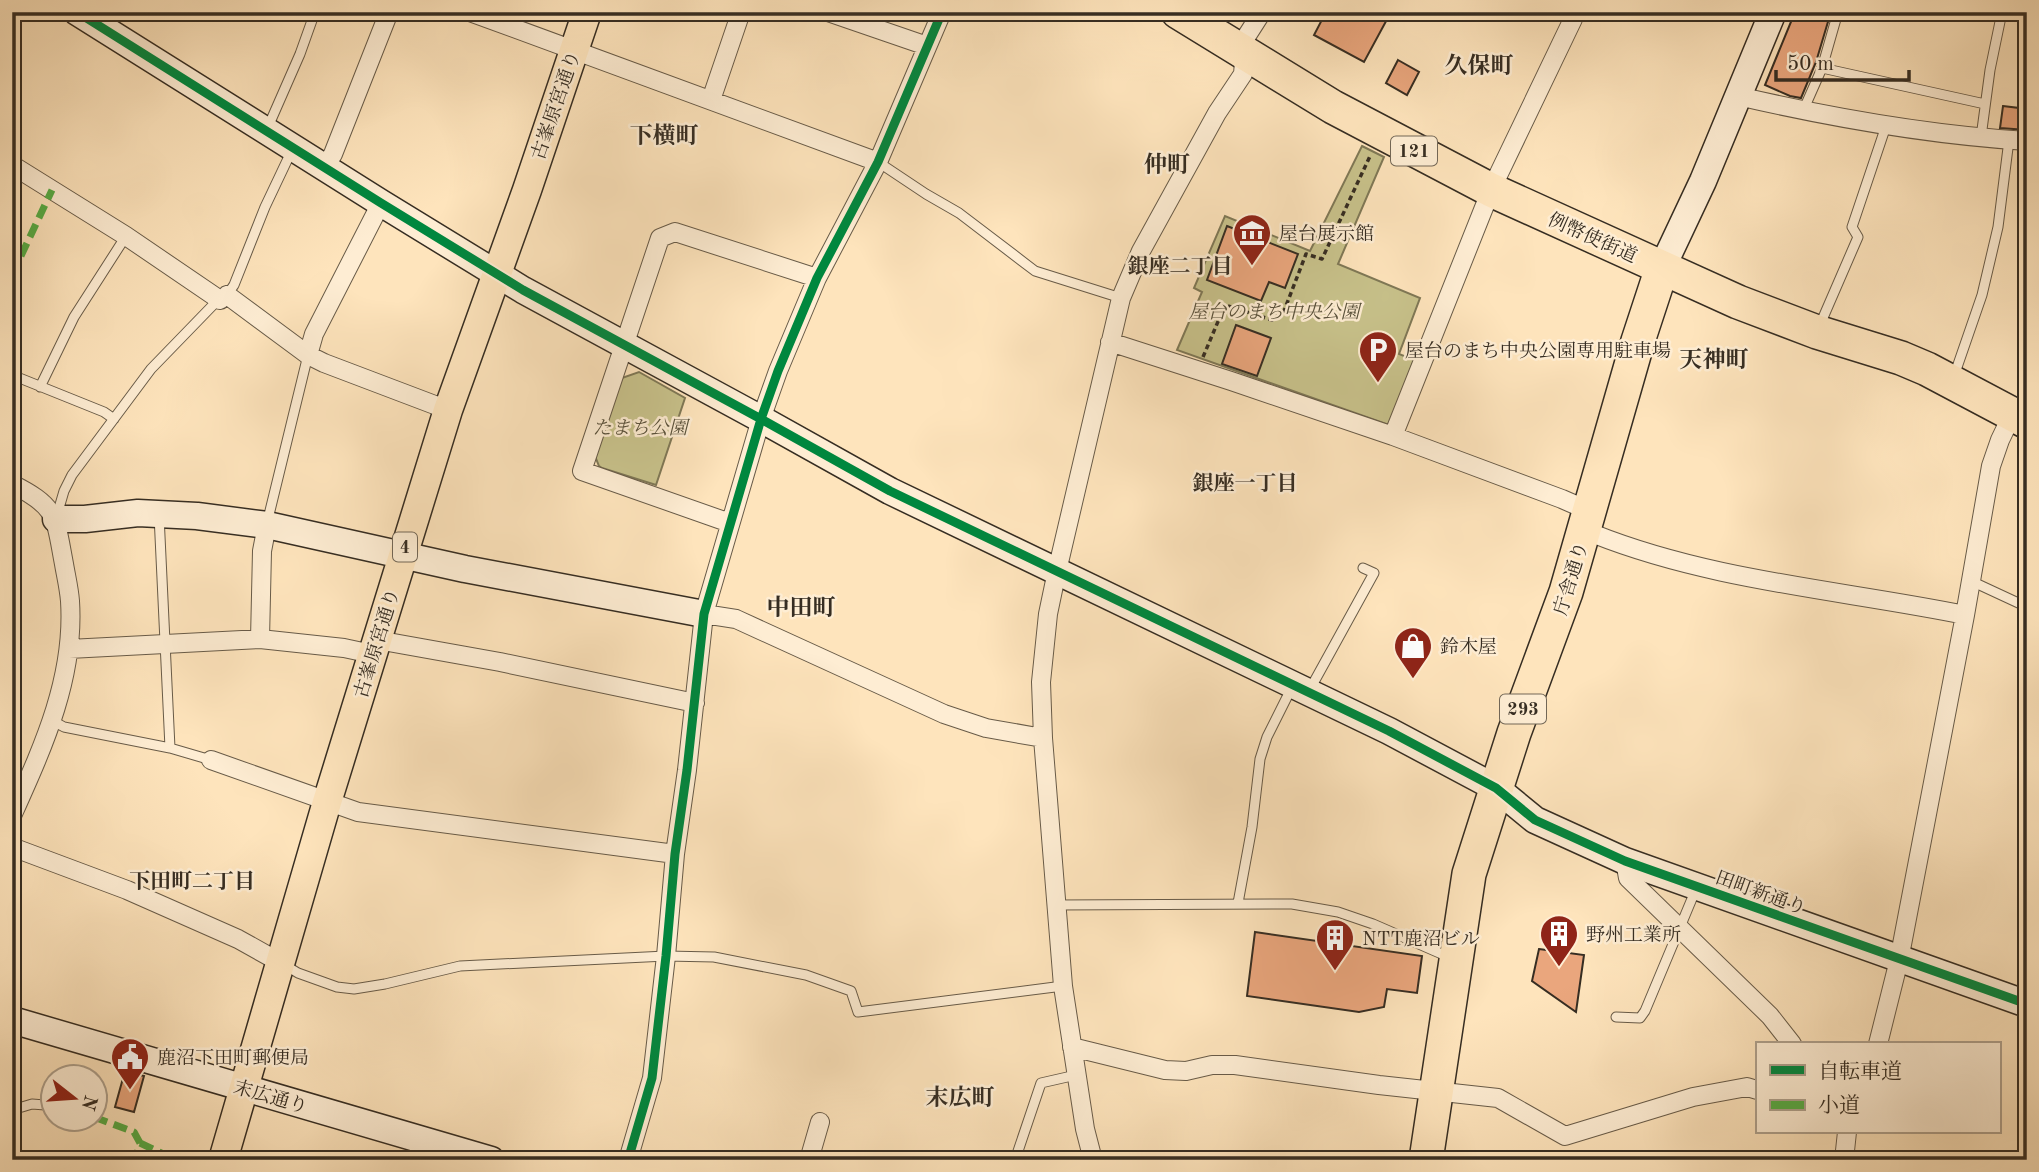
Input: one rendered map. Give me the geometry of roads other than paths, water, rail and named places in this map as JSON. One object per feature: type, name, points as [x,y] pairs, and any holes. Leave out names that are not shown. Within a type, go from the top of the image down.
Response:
[{"type":"highway","name":"例幣使街道","points":[[1178,12],[1333,107],[1491,190],[1738,302],[1817,332],[1901,358],[1952,382],[2019,419]]},
{"type":"highway","name":"庁舎通り","points":[[1426,1160],[1469,874],[1514,733],[1566,592],[1638,341],[1662,268]]},
{"type":"main road","name":"古峯原宮通り","points":[[223,1160],[327,802],[448,410],[587,12]]},
{"type":"street","name":"田町新通り","points":[[77,12],[496,275],[890,491],[1389,731],[1496,788],[1535,820],[1625,861],[1697,888],[2027,1004]]},
{"type":"street","points":[[325,167],[333,154],[389,12]]},
{"type":"street","points":[[470,12],[878,162]]},
{"type":"street","points":[[711,100],[741,12]]},
{"type":"street","points":[[828,12],[927,47]]},
{"type":"street","points":[[628,1160],[652,1078],[704,614],[761,419],[778,371],[817,278],[878,162],[942,12]]},
{"type":"street","points":[[1093,1160],[1085,1129],[1063,986],[1056,905],[1041,682],[1048,614],[1121,298],[1141,251],[1217,113],[1242,74],[1246,37],[1262,12]]},
{"type":"street","points":[[1393,436],[1491,190],[1573,19],[1570,12]]},
{"type":"street","name":"庁舎通り","points":[[1662,268],[1703,181],[1773,12]]},
{"type":"street","points":[[1738,96],[1886,126],[2018,141]]},
{"type":"street","points":[[12,165],[308,355],[448,410]]},
{"type":"street","points":[[308,355],[314,334],[381,203]]},
{"type":"street","points":[[730,523],[582,471],[660,238],[675,232],[817,278]]},
{"type":"street","points":[[1110,342],[1393,436],[1562,499],[1578,506],[1594,534],[1599,536],[1685,563],[1757,579],[1965,615]]},
{"type":"street","points":[[1878,1042],[1899,960],[1991,466],[2000,440],[2019,419]]},
{"type":"street","points":[[12,484],[36,496],[56,519],[70,600],[69,649],[53,721],[12,816]]},
{"type":"street","points":[[56,519],[159,513],[267,525],[465,569],[736,619],[944,714],[986,728],[1043,738]]},
{"type":"street","points":[[260,639],[262,551],[267,525]]},
{"type":"street","points":[[69,649],[260,639],[344,648],[374,647],[500,662],[695,703]]},
{"type":"street","points":[[211,760],[358,812],[675,854]]},
{"type":"street","points":[[12,847],[127,890],[238,939],[281,963]]},
{"type":"street","points":[[1625,861],[1628,878],[1770,1016],[1790,1042]]},
{"type":"street","name":"末広通り","points":[[12,1020],[491,1160]]},
{"type":"street","points":[[1072,1047],[1165,1070],[1186,1071],[1212,1065],[1235,1065],[1344,1081],[1498,1098],[1565,1136],[1693,1097],[1747,1087],[1756,1090]]},
{"type":"street","points":[[809,1160],[820,1122]]},
{"type":"street","points":[[1845,1158],[1847,1134]]},
{"type":"lane","points":[[266,131],[300,54],[315,12]]},
{"type":"lane","points":[[1803,111],[1822,68],[1838,12]]},
{"type":"lane","points":[[1981,137],[1990,70],[2002,12]]},
{"type":"lane","points":[[1822,68],[1985,104]]},
{"type":"lane","points":[[1817,332],[1858,237],[1852,227],[1886,126]]},
{"type":"lane","points":[[1952,382],[1982,295],[2018,141]]},
{"type":"lane","points":[[56,519],[72,475],[151,369],[234,285],[265,207],[293,148]]},
{"type":"lane","points":[[878,162],[958,213],[1035,271],[1121,298]]},
{"type":"lane","points":[[40,387],[75,317],[126,236]]},
{"type":"lane","points":[[267,525],[308,355]]},
{"type":"lane","points":[[12,375],[104,412],[114,419]]},
{"type":"lane","points":[[159,513],[170,748]]},
{"type":"lane","points":[[1238,903],[1252,827],[1260,759],[1267,737],[1374,573],[1363,568]]},
{"type":"lane","points":[[1971,581],[2027,607]]},
{"type":"lane","points":[[53,721],[64,727],[170,748],[211,760]]},
{"type":"lane","points":[[1616,1017],[1640,1018],[1697,888]]},
{"type":"lane","points":[[1056,905],[1292,904],[1338,912],[1456,960]]},
{"type":"lane","points":[[281,963],[298,973],[337,987],[354,989],[460,966],[666,956],[714,957],[806,975],[851,991],[858,1012],[1063,986]]},
{"type":"lane","points":[[1015,1160],[1041,1083],[1076,1075]]},
{"type":"lane","points":[[12,1110],[38,1104]]},
{"type":"place","name":"屋台展示館","points":[[1252,267]]},
{"type":"place","name":"屋台のまち中央公園専用駐車場","points":[[1378,384]]},
{"type":"place","name":"鈴木屋","points":[[1413,680]]},
{"type":"place","name":"野州工業所","points":[[1559,968]]},
{"type":"place","name":"NTT鹿沼ビル","points":[[1335,972]]},
{"type":"place","name":"鹿沼下田町郵便局","points":[[130,1091]]},
{"type":"district","name":"久保町","points":[[1479,65]]},
{"type":"district","name":"下横町","points":[[664,135]]},
{"type":"district","name":"仲町","points":[[1167,164]]},
{"type":"district","name":"銀座二丁目","points":[[1180,266]]},
{"type":"district","name":"天神町","points":[[1714,359]]},
{"type":"district","name":"銀座一丁目","points":[[1245,483]]},
{"type":"district","name":"中田町","points":[[801,607]]},
{"type":"district","name":"下田町二丁目","points":[[192,881]]},
{"type":"district","name":"末広町","points":[[960,1097]]},
{"type":"park label","name":"屋台のまち中央公園","points":[[1274,311]]},
{"type":"park label","name":"たまち公園","points":[[640,427]]}]
